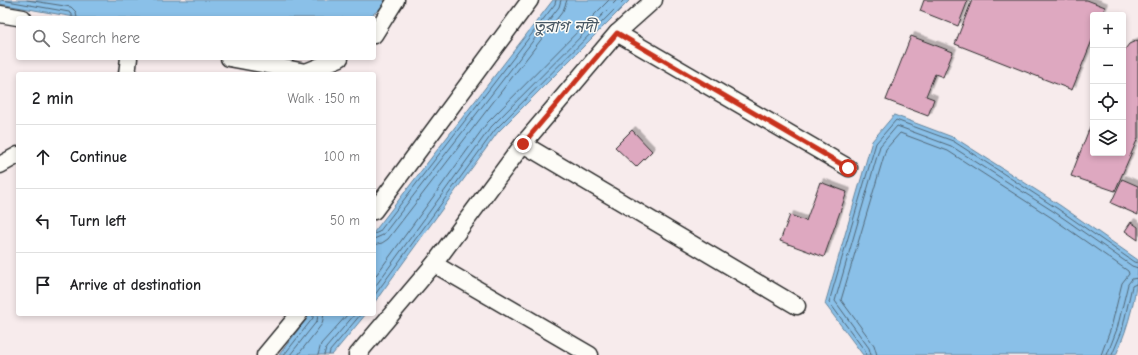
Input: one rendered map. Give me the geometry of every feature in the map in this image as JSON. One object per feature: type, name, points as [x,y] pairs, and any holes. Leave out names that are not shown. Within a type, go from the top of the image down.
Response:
[{"type":"street","points":[[376,32],[396,0]]},
{"type":"street","points":[[376,208],[530,0]]},
{"type":"street","points":[[358,355],[434,264],[523,144],[617,33],[654,0]]},
{"type":"street","points":[[0,14],[16,17]]},
{"type":"street","points":[[617,33],[848,168]]},
{"type":"street","points":[[127,72],[129,60]]},
{"type":"street","points":[[240,60],[306,72],[335,60]]},
{"type":"street","points":[[523,144],[797,306]]},
{"type":"street","points":[[0,165],[16,156]]},
{"type":"street","points":[[434,264],[590,355]]},
{"type":"street","points":[[265,355],[297,316]]},
{"type":"water","points":[[0,0],[385,0],[381,8],[371,16],[69,16],[0,4]]},
{"type":"water","name":"তুরাগ নদী","points":[[553,0],[630,0],[498,132],[376,300],[376,229]]},
{"type":"water","points":[[894,115],[955,138],[1061,206],[1138,260],[1138,272],[1132,308],[1116,355],[863,355],[825,304],[872,141]]},
{"type":"water","points":[[308,316],[364,316],[332,355],[279,355]]},
{"type":"building","points":[[924,0],[968,0],[958,26],[920,11]]},
{"type":"building","points":[[972,0],[1087,0],[1105,7],[1103,12],[1090,12],[1090,45],[1072,90],[955,44]]},
{"type":"building","points":[[911,36],[953,52],[943,77],[935,74],[926,96],[934,99],[928,116],[886,100]]},
{"type":"building","points":[[1138,40],[1138,138],[1115,191],[1071,176],[1090,127],[1090,156],[1126,156],[1126,48],[1129,44]]},
{"type":"building","points":[[632,130],[652,151],[636,167],[615,147]]},
{"type":"building","points":[[1122,179],[1138,186],[1138,215],[1111,203]]},
{"type":"building","points":[[820,182],[847,192],[824,257],[780,241],[790,215],[806,221]]},
{"type":"building","points":[[1131,222],[1138,227],[1138,240],[1125,231]]},
{"type":"route","points":[[523,144],[617,33],[848,168]]}]
